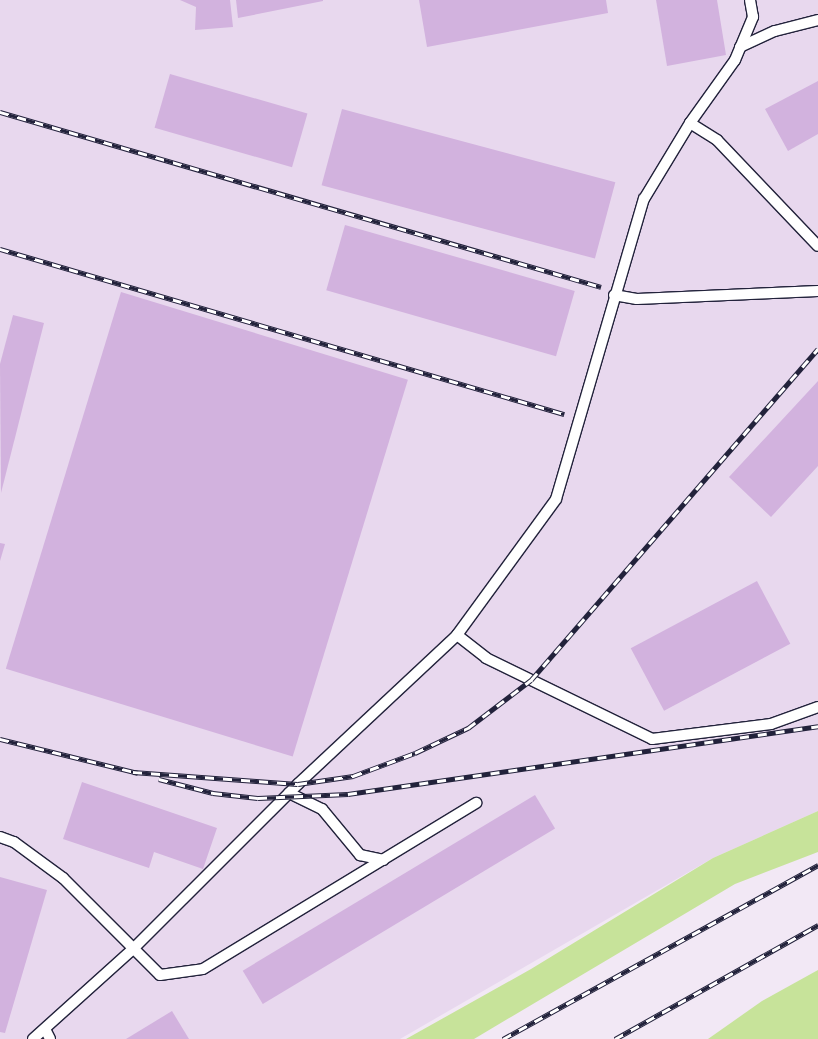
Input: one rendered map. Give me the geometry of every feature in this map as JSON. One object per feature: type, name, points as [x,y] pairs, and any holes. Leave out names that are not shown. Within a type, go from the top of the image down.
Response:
[{"type":"lane","points":[[33,1039],[134,948],[289,793],[457,634],[556,498],[614,295],[644,199],[690,123],[740,47],[753,17],[750,0]]},
{"type":"lane","points":[[740,47],[775,31],[818,20]]},
{"type":"lane","points":[[690,123],[717,140],[818,246]]},
{"type":"lane","points":[[614,295],[637,300],[818,290]]},
{"type":"lane","points":[[457,634],[486,658],[652,739],[771,724],[818,707]]},
{"type":"lane","points":[[289,793],[322,809],[360,855],[383,860]]},
{"type":"lane","points":[[0,837],[14,842],[63,878],[134,948],[160,976],[203,969],[476,803]]},
{"type":"lane","points":[[44,1029],[50,1039]]},
{"type":"shaded area","points":[[0,0],[818,0],[818,811],[713,858],[400,1039],[0,1039]]},
{"type":"green space","points":[[818,811],[818,852],[735,884],[474,1039],[406,1039],[531,969],[713,858]]},
{"type":"green space","points":[[818,970],[818,1039],[708,1039],[762,1001]]},
{"type":"building","points":[[180,0],[230,0],[233,27],[195,30],[196,7]]},
{"type":"building","points":[[236,0],[323,0],[323,1],[238,18]]},
{"type":"building","points":[[419,0],[606,0],[608,13],[427,47]]},
{"type":"building","points":[[656,0],[717,0],[726,55],[667,66]]},
{"type":"building","points":[[170,74],[307,113],[292,167],[155,128]]},
{"type":"building","points":[[818,81],[818,134],[788,151],[765,109]]},
{"type":"building","points":[[342,109],[615,182],[595,259],[322,185]]},
{"type":"building","points":[[345,225],[575,291],[556,356],[326,290]]},
{"type":"building","points":[[121,292],[408,380],[293,756],[6,669]]},
{"type":"building","points":[[13,315],[44,323],[1,493],[0,364]]},
{"type":"building","points":[[818,381],[818,466],[771,517],[729,477]]},
{"type":"building","points":[[0,543],[5,544],[0,561]]},
{"type":"building","points":[[757,581],[790,644],[664,711],[631,648]]},
{"type":"building","points":[[82,782],[217,828],[203,869],[154,852],[149,868],[63,839]]},
{"type":"building","points":[[535,795],[555,828],[263,1004],[243,971]]},
{"type":"building","points":[[0,877],[47,890],[5,1033],[0,1032]]},
{"type":"building","points":[[172,1011],[189,1039],[126,1039]]},
{"type":"railway","points":[[0,112],[601,287]]},
{"type":"railway","points":[[0,249],[564,414]]},
{"type":"railway","points":[[133,772],[298,784],[353,776],[415,753],[468,728],[531,680],[818,349]]},
{"type":"railway","points":[[159,779],[213,793],[258,798],[348,794],[818,726]]},
{"type":"railway","points":[[0,739],[138,773]]},
{"type":"railway","points":[[503,1039],[818,865]]},
{"type":"railway","points":[[615,1039],[818,925]]}]
